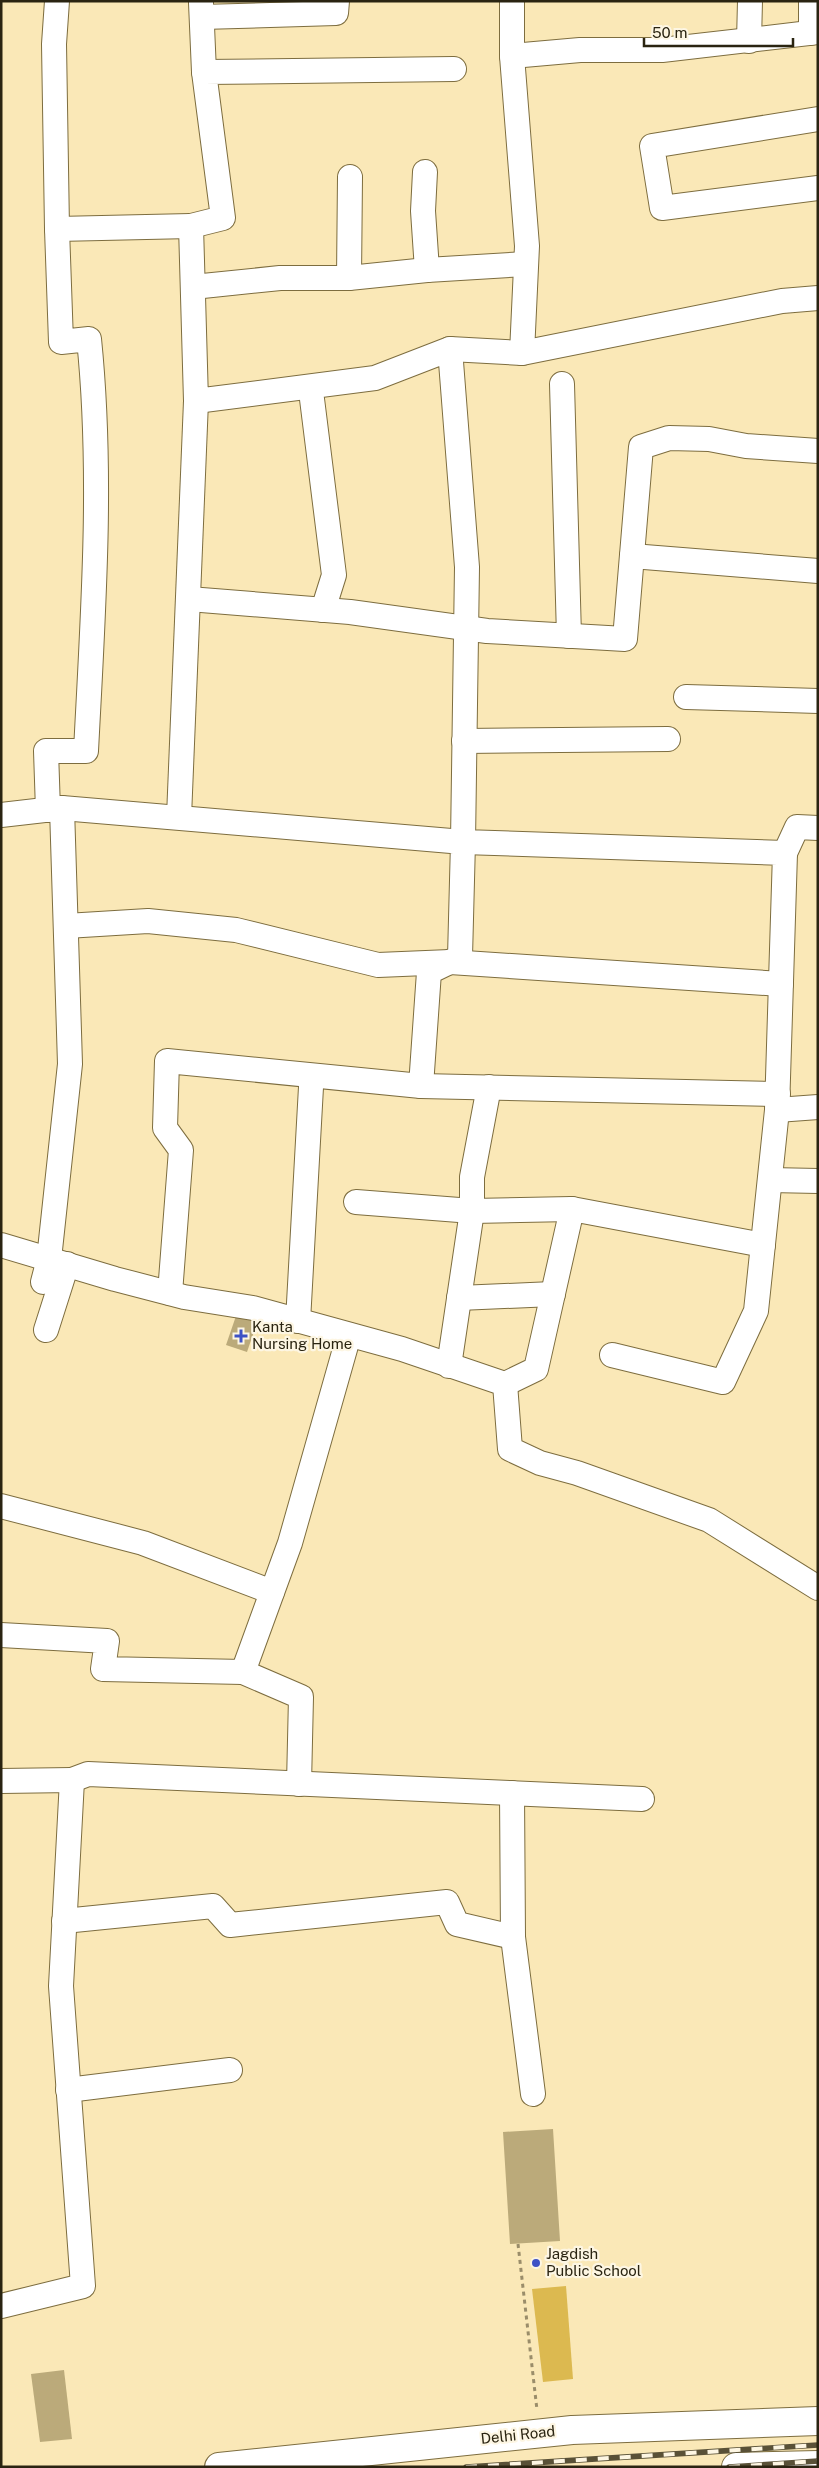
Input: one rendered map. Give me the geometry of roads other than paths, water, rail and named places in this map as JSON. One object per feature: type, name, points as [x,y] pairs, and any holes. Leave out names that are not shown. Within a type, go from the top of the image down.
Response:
[{"type":"main road","name":"Delhi Road","points":[[219,2467],[303,2463],[540,2433],[718,2423],[818,2421]]},
{"type":"main road","points":[[736,2467],[818,2465]]},
{"type":"street","points":[[46,1330],[58,1261],[70,1064],[66,926],[55,809],[46,751],[86,750],[95,569],[96,404],[89,339],[60,342],[54,44],[57,1]]},
{"type":"street","points":[[57,228],[191,226],[223,218],[204,72],[201,9],[336,13],[337,1]]},
{"type":"street","points":[[512,1],[512,56],[527,246],[522,353]]},
{"type":"street","points":[[749,41],[750,1]]},
{"type":"street","points":[[512,56],[580,50],[662,50],[815,32],[812,1]]},
{"type":"street","points":[[204,72],[454,69]]},
{"type":"street","points":[[818,119],[652,146],[662,208],[818,188]]},
{"type":"street","points":[[425,172],[423,211],[428,270]]},
{"type":"street","points":[[349,278],[350,177]]},
{"type":"street","points":[[179,818],[196,401],[191,226]]},
{"type":"street","points":[[193,287],[280,278],[349,278],[428,270],[526,264]]},
{"type":"street","points":[[196,401],[376,378],[450,349],[522,353],[782,301],[818,298]]},
{"type":"street","points":[[421,1086],[429,972],[460,957],[467,567],[450,349]]},
{"type":"street","points":[[562,384],[569,636]]},
{"type":"street","points":[[312,399],[334,574],[323,610]]},
{"type":"street","points":[[189,599],[323,610],[466,628],[625,639],[641,447],[669,438],[709,439],[746,446],[818,452]]},
{"type":"street","points":[[632,556],[818,571]]},
{"type":"street","points":[[686,697],[818,701]]},
{"type":"street","points":[[464,740],[668,739]]},
{"type":"street","points":[[1,815],[55,809],[462,842],[785,853]]},
{"type":"street","points":[[612,1355],[723,1382],[756,1311],[778,1102],[785,853],[798,827],[818,828]]},
{"type":"street","points":[[66,926],[148,921],[236,930],[378,965],[450,962],[781,984]]},
{"type":"street","points":[[170,1293],[181,1150],[165,1128],[167,1062],[421,1086],[489,1087],[778,1102],[818,1106]]},
{"type":"street","points":[[298,1321],[312,1087]]},
{"type":"street","points":[[449,1366],[472,1211],[472,1177],[489,1087]]},
{"type":"street","points":[[770,1180],[818,1181]]},
{"type":"street","points":[[356,1202],[472,1211],[572,1208],[763,1245]]},
{"type":"street","points":[[1,1245],[170,1293],[253,1308],[402,1349],[505,1384],[536,1369],[572,1208]]},
{"type":"street","points":[[43,1282],[58,1261]]},
{"type":"street","points":[[459,1298],[553,1294]]},
{"type":"street","points":[[243,1672],[290,1543],[349,1335]]},
{"type":"street","points":[[505,1384],[510,1449],[540,1463],[577,1473],[709,1520],[818,1588]]},
{"type":"street","points":[[1,1506],[143,1543],[272,1592]]},
{"type":"street","points":[[1,1635],[106,1641],[103,1669],[243,1672],[301,1697],[298,1784]]},
{"type":"street","points":[[1,1781],[72,1780],[88,1774],[642,1799]]},
{"type":"street","points":[[1,2306],[83,2286],[61,1986],[72,1780]]},
{"type":"street","points":[[512,1793],[513,1937],[533,2094]]},
{"type":"street","points":[[64,1921],[213,1906],[230,1925],[446,1902],[457,1924],[513,1937]]},
{"type":"street","points":[[68,2090],[230,2070]]},
{"type":"railway","points":[[466,2467],[818,2445]]},
{"type":"railway","points":[[729,2467],[818,2461]]},
{"type":"place","name":"Kanta Nursing Home","points":[[241,1336]]},
{"type":"place","name":"Jagdish Public School","points":[[536,2263]]}]
